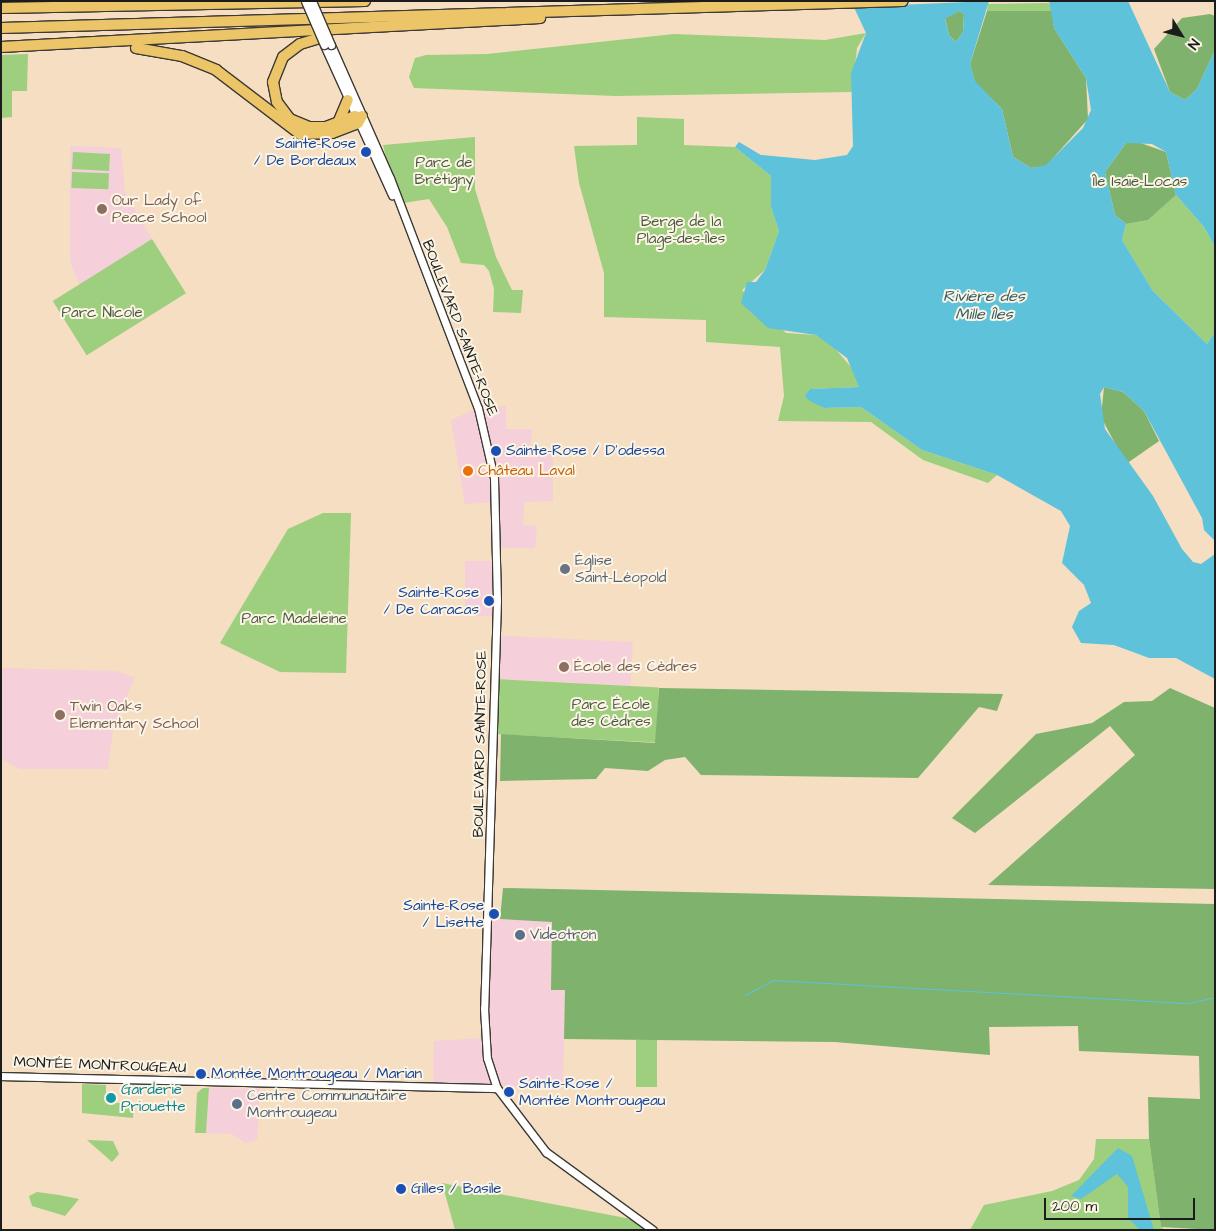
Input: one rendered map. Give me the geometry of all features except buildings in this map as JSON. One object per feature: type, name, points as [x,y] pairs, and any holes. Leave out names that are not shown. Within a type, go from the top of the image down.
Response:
[{"type":"highway","points":[[1,8],[365,1]]},
{"type":"highway","points":[[1,28],[903,1]]},
{"type":"highway","points":[[1,48],[115,44],[499,22],[616,10]]},
{"type":"highway","points":[[351,31],[292,48],[280,61],[273,82],[277,102],[294,121],[314,128],[358,118]]},
{"type":"highway","points":[[115,44],[175,54],[208,66],[295,132],[323,135],[358,118]]},
{"type":"highway","points":[[338,123],[348,100]]},
{"type":"street","name":"BOULEVARD SAINTE-ROSE","points":[[305,1],[328,45],[358,118],[397,204],[478,408],[494,478],[496,653],[484,1008],[487,1058],[497,1088],[546,1152],[653,1230]]},
{"type":"street","name":"BOULEVARD SAINTE-ROSE","points":[[312,1],[348,100],[358,118]]},
{"type":"street","name":"MONTÉE MONTROUGEAU","points":[[1,1076],[497,1088]]},
{"type":"shaded area","name":"Our Lady of Peace School","points":[[70,146],[121,148],[125,193],[152,239],[80,286],[70,262]]},
{"type":"shaded area","points":[[481,396],[485,407],[506,406],[506,429],[532,429],[530,451],[553,454],[553,501],[524,502],[523,525],[537,526],[535,548],[497,548],[494,502],[465,504],[451,420],[478,408],[474,397]]},
{"type":"shaded area","points":[[465,561],[497,561],[497,616],[465,616]]},
{"type":"shaded area","name":"École des Cèdres","points":[[496,635],[633,642],[631,686],[494,679]]},
{"type":"shaded area","name":"Twin Oaks Elementary School","points":[[1,668],[117,671],[135,678],[114,724],[108,769],[20,769],[1,759]]},
{"type":"shaded area","points":[[488,918],[552,922],[551,990],[565,990],[563,1086],[433,1086],[434,1041],[485,1038]]},
{"type":"shaded area","points":[[209,1088],[260,1089],[257,1140],[245,1143],[232,1134],[206,1133]]},
{"type":"green space","points":[[1049,3],[1052,11],[987,11],[988,4]]},
{"type":"green space","points":[[959,11],[964,14],[963,32],[956,42],[949,35],[945,18]]},
{"type":"green space","points":[[987,11],[1052,11],[1054,28],[1086,78],[1088,119],[1046,166],[1031,168],[1013,157],[1002,109],[975,82],[970,64]]},
{"type":"green space","points":[[1210,14],[1215,16],[1215,50],[1197,89],[1185,100],[1170,92],[1154,49],[1182,18]]},
{"type":"green space","points":[[866,33],[857,48],[852,92],[616,96],[414,88],[409,77],[415,58],[426,55],[487,54],[674,34],[825,40]]},
{"type":"green space","points":[[28,54],[27,91],[12,91],[12,117],[1,118],[1,55]]},
{"type":"green space","name":"Berge de la Plage-des-Îles","points":[[637,117],[684,119],[684,145],[735,147],[771,176],[771,207],[779,231],[765,270],[742,290],[786,333],[816,335],[832,345],[857,374],[859,387],[810,389],[804,396],[824,408],[861,407],[922,450],[997,475],[988,483],[923,460],[871,422],[778,421],[784,396],[780,347],[706,342],[706,320],[604,317],[604,273],[579,183],[574,146],[637,145]]},
{"type":"green space","name":"Parc de Brétigny","points":[[475,137],[475,189],[496,257],[512,290],[523,290],[521,313],[493,312],[494,289],[489,271],[484,265],[461,263],[447,227],[429,199],[397,204],[383,145]]},
{"type":"green space","name":"Île Isaïe-Locas","points":[[1135,141],[1166,152],[1176,195],[1148,220],[1126,224],[1115,215],[1105,172],[1126,143]]},
{"type":"green space","points":[[73,152],[110,154],[109,171],[72,169]]},
{"type":"green space","points":[[72,172],[109,173],[108,189],[71,188]]},
{"type":"green space","points":[[1176,195],[1204,227],[1215,247],[1215,332],[1207,344],[1153,291],[1122,240],[1126,224],[1148,220]]},
{"type":"green space","name":"Parc Nicole","points":[[152,239],[186,293],[87,355],[53,301]]},
{"type":"green space","points":[[1104,387],[1123,392],[1144,411],[1159,441],[1126,464],[1101,417]]},
{"type":"green space","name":"Parc Madeleine","points":[[323,513],[351,513],[346,673],[280,672],[220,643],[288,529]]},
{"type":"green space","name":"Parc École des Cèdres","points":[[496,679],[659,688],[656,742],[493,734]]},
{"type":"green space","points":[[659,688],[1003,694],[997,711],[979,707],[918,778],[701,775],[685,757],[665,760],[648,771],[605,768],[596,779],[500,781],[501,734],[655,743]]},
{"type":"green space","points":[[1170,688],[1215,708],[1215,889],[988,885],[1135,755],[1110,726],[975,833],[952,818],[1036,734],[1092,723],[1124,702],[1152,701]]},
{"type":"green space","points":[[503,888],[1215,904],[1215,1230],[1161,1227],[1149,1139],[1148,1097],[1200,1099],[1199,1056],[1079,1051],[1078,1026],[989,1027],[990,1055],[835,1042],[564,1039],[565,990],[551,990],[552,922],[500,919]]},
{"type":"green space","points":[[636,1040],[657,1040],[657,1087],[636,1087]]},
{"type":"green space","points":[[82,1084],[106,1085],[106,1102],[134,1104],[133,1118],[82,1113]]},
{"type":"green space","points":[[203,1088],[209,1088],[206,1133],[195,1133],[197,1093]]},
{"type":"green space","points":[[1096,1139],[1149,1139],[1161,1227],[1166,1230],[970,1230],[984,1205],[1052,1191],[1079,1180],[1094,1159]]},
{"type":"green space","points":[[87,1140],[113,1141],[119,1154],[112,1162]]},
{"type":"green space","points":[[442,1183],[631,1219],[646,1230],[455,1230]]},
{"type":"green space","points":[[37,1192],[79,1199],[65,1216],[32,1206],[29,1196]]},
{"type":"water","name":"Rivière des Mille Îles","points":[[851,1],[989,1],[970,64],[975,81],[1002,109],[1013,157],[1031,168],[1046,165],[1083,128],[1091,110],[1086,78],[1054,28],[1049,1],[1128,1],[1170,92],[1185,100],[1197,89],[1215,50],[1215,247],[1204,227],[1176,195],[1166,152],[1152,144],[1126,143],[1105,172],[1115,215],[1126,224],[1122,240],[1153,291],[1207,344],[1215,332],[1215,541],[1204,530],[1202,518],[1144,411],[1123,392],[1104,387],[1100,394],[1105,429],[1153,496],[1182,549],[1193,562],[1201,564],[1215,554],[1215,679],[1176,658],[1149,658],[1114,645],[1081,643],[1072,627],[1079,611],[1091,603],[1084,585],[1062,563],[1070,526],[1061,511],[997,475],[922,450],[861,407],[824,408],[810,401],[804,396],[810,389],[859,387],[847,358],[816,335],[768,328],[741,303],[747,282],[756,282],[765,270],[779,231],[771,207],[771,176],[735,147],[739,142],[761,155],[815,160],[847,155],[853,146],[851,73],[866,33]],"holes":[[[959,11],[964,14],[963,32],[956,42],[949,35],[945,19]]]},
{"type":"water","points":[[1118,1148],[1132,1156],[1154,1230],[1140,1230],[1128,1218],[1128,1187],[1117,1174],[1081,1199],[1071,1196]]},
{"type":"pier","points":[[848,1],[991,1],[851,7]]},
{"type":"waterway","points":[[745,995],[773,980],[1189,1003],[1215,997]]},
{"type":"place","name":"Sainte-Rose / De Bordeaux","points":[[366,152]]},
{"type":"place","name":"Our Lady of Peace School","points":[[102,209]]},
{"type":"place","name":"Sainte-Rose / D'odessa","points":[[496,451]]},
{"type":"place","name":"Château Laval","points":[[468,471]]},
{"type":"place","name":"Église Saint-Léopold","points":[[565,569]]},
{"type":"place","name":"Sainte-Rose / De Caracas","points":[[489,601]]},
{"type":"place","name":"École des Cèdres","points":[[564,667]]},
{"type":"place","name":"Twin Oaks Elementary School","points":[[60,715]]},
{"type":"place","name":"Sainte-Rose / Lisette","points":[[494,914]]},
{"type":"place","name":"Videotron","points":[[520,935]]},
{"type":"place","name":"Montée Montrougeau / Marian","points":[[201,1074]]},
{"type":"place","name":"Sainte-Rose / Montée Montrougeau","points":[[509,1092]]},
{"type":"place","name":"Garderie Priouette","points":[[111,1098]]},
{"type":"place","name":"Centre Communautaire Montrougeau","points":[[237,1104]]},
{"type":"place","name":"Gilles / Basile","points":[[401,1189]]}]
